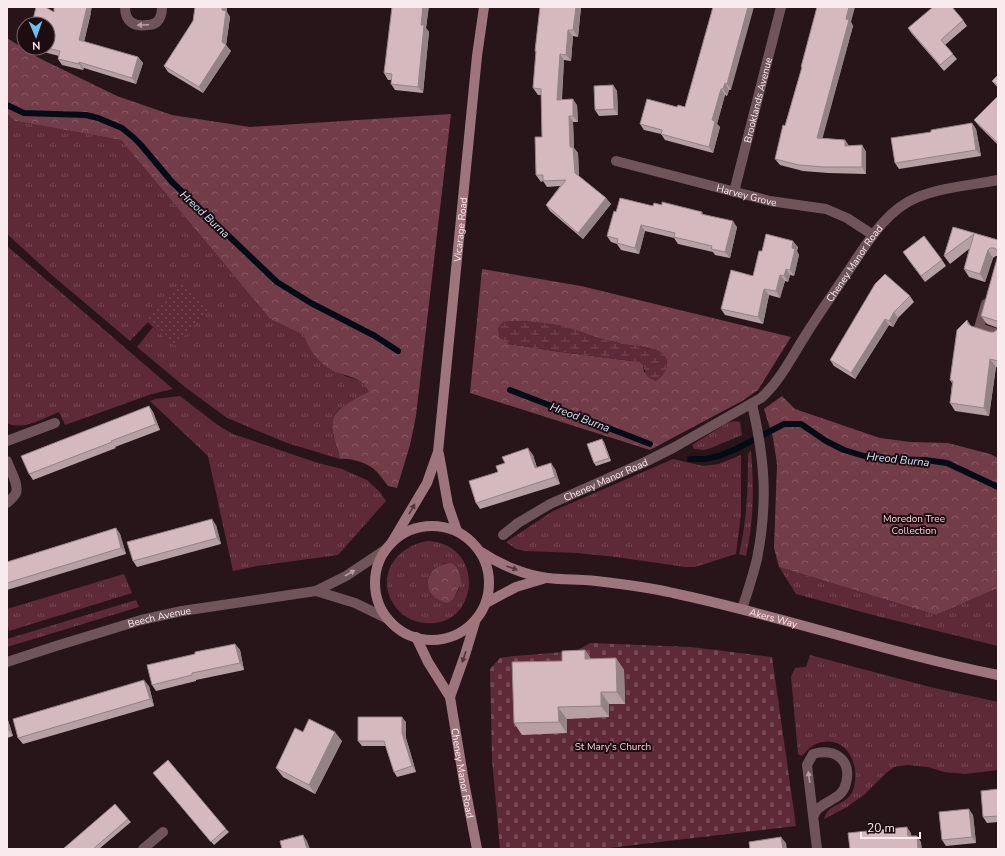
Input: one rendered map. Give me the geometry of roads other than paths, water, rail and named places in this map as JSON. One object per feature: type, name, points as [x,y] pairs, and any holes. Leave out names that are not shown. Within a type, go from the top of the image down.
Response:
[{"type":"main road","name":"Vicarage Road","points":[[389,546],[427,483],[438,452],[477,56],[484,7]]},
{"type":"main road","name":"Vicarage Road","points":[[438,452],[448,505],[457,531]]},
{"type":"main road","points":[[440,526],[457,531],[471,541],[481,552],[487,568],[489,580],[486,603],[475,620],[462,631],[452,636],[429,640],[416,637],[400,630],[388,619],[379,605],[375,585],[377,568],[389,546],[408,531],[422,527],[440,526]]},
{"type":"main road","name":"Akers Way","points":[[481,552],[508,567],[546,578],[590,580],[674,593],[930,660],[998,675]]},
{"type":"main road","name":"Akers Way","points":[[486,603],[516,587],[546,578]]},
{"type":"main road","name":"Cheney Manor Road","points":[[450,697],[465,655],[475,620]]},
{"type":"main road","name":"Cheney Manor Road","points":[[416,637],[428,662],[450,697],[477,849]]},
{"type":"street","points":[[124,7],[126,17],[130,22],[135,25],[142,26],[152,24],[157,21],[161,14],[162,7]]},
{"type":"street","name":"Brooklands Avenue","points":[[734,192],[781,7]]},
{"type":"street","name":"Harvey Grove","points":[[616,161],[770,201],[831,210],[873,234]]},
{"type":"street","name":"Cheney Manor Road","points":[[503,535],[518,523],[550,504],[645,462],[752,404],[769,391],[780,378],[819,314],[873,234],[896,210],[905,203],[917,197],[934,192],[998,180]]},
{"type":"street","points":[[990,291],[979,328],[998,334]]},
{"type":"street","points":[[742,610],[756,560],[764,516],[764,469],[762,450],[752,404]]},
{"type":"street","points":[[7,441],[54,423]]},
{"type":"street","points":[[7,461],[17,491],[7,503]]},
{"type":"street","name":"Beech Avenue","points":[[7,662],[141,620],[182,611],[316,591],[346,576],[389,546]]},
{"type":"street","name":"Beech Avenue","points":[[316,591],[355,603],[388,619]]},
{"type":"street","points":[[814,815],[818,808],[835,799],[842,792],[846,784],[848,772],[844,763],[840,756],[831,752],[822,751],[814,754],[807,765],[817,849]]},
{"type":"street","points":[[143,849],[163,832]]},
{"type":"waterway","name":"Hreod Burna","points":[[7,105],[24,113],[86,115],[98,118],[122,128],[141,145],[172,182],[277,282],[311,303],[375,336],[398,351]]},
{"type":"waterway","name":"Hreod Burna","points":[[510,390],[650,444]]},
{"type":"waterway","name":"Hreod Burna","points":[[690,459],[705,459],[719,456],[736,449],[784,424],[801,424],[826,441],[844,450],[864,456],[885,459],[925,460],[947,463],[998,487]]},
{"type":"park label","name":"Moredon Tree Collection","points":[[914,524]]},
{"type":"park label","name":"St Mary's Church","points":[[613,746]]}]
